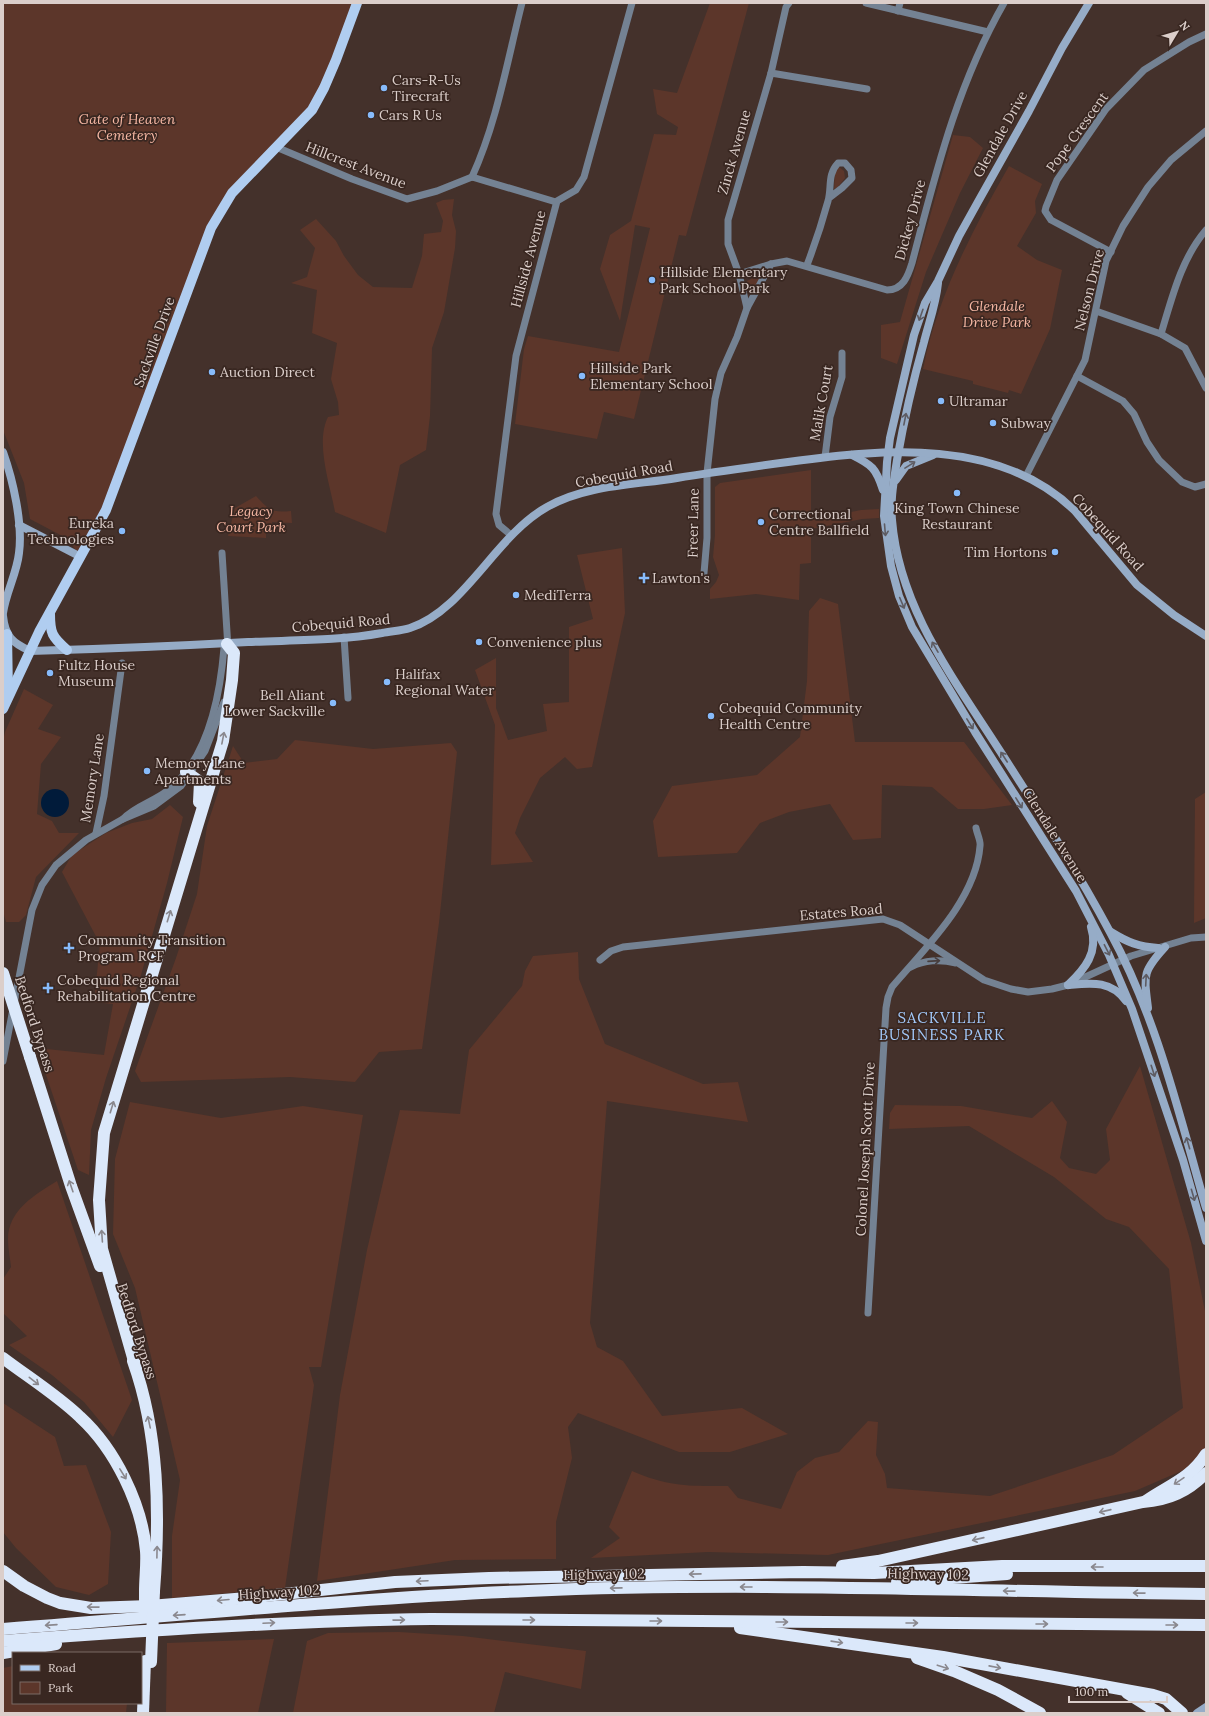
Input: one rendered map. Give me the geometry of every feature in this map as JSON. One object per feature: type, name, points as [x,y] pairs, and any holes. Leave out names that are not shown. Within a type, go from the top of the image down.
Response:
[{"type":"highway","points":[[136,1368],[102,1249],[99,1200],[104,1133],[223,741],[232,680],[234,654],[227,644]]},
{"type":"highway","points":[[188,773],[200,782],[196,827]]},
{"type":"highway","name":"Bedford Bypass","points":[[3,973],[71,1186],[136,1368],[152,1434],[157,1477],[157,1556],[150,1591]]},
{"type":"highway","name":"Bedford Bypass","points":[[3,1358],[81,1417],[102,1443],[126,1478],[140,1516],[146,1551],[150,1591],[148,1661],[150,1713]]},
{"type":"highway","points":[[1143,1502],[1183,1479],[1200,1464],[1206,1454]]},
{"type":"highway","points":[[804,1572],[878,1561],[1143,1502],[1161,1501],[1179,1495],[1195,1484],[1206,1473]]},
{"type":"highway","points":[[3,1571],[24,1586],[47,1598],[60,1603],[91,1608],[150,1606],[247,1598],[395,1582],[545,1577],[804,1572],[874,1573],[1002,1566],[1206,1566]]},
{"type":"highway","points":[[827,1587],[1004,1574],[1073,1567]]},
{"type":"highway","points":[[246,1610],[259,1605],[490,1585],[545,1577]]},
{"type":"highway","name":"Highway 102","points":[[3,1629],[529,1590],[827,1587],[1206,1594]]},
{"type":"highway","points":[[3,1641],[136,1631],[331,1620],[1206,1625]]},
{"type":"highway","points":[[687,1621],[908,1652],[1159,1697],[1166,1699],[1182,1713]]},
{"type":"highway","points":[[3,1653],[136,1631]]},
{"type":"highway","points":[[908,1652],[921,1660],[954,1671],[998,1690],[1040,1713]]},
{"type":"highway","name":"Bedford Bypass","points":[[143,1713],[148,1661]]},
{"type":"highway","points":[[1124,1691],[1159,1713]]},
{"type":"main road","name":"Sackville Drive","points":[[3,709],[30,651],[112,496],[211,228],[232,193],[312,110],[324,88],[357,3]]},
{"type":"main road","name":"Glendale Drive","points":[[888,451],[914,335],[925,303],[938,281],[959,236],[1029,111],[1062,48],[1089,3]]},
{"type":"main road","name":"Glendale Drive","points":[[899,451],[922,347],[936,305],[938,281]]},
{"type":"main road","name":"Cobequid Road","points":[[30,651],[227,644],[366,636],[409,628],[438,614],[468,584],[511,535],[545,507],[568,497],[594,490],[707,473],[825,457],[888,451],[970,458],[1002,467],[1026,476],[1066,502],[1137,585],[1174,614],[1206,636]]},
{"type":"main road","name":"Glendale Avenue","points":[[888,451],[884,494],[887,543],[891,566],[900,596],[912,626],[975,732],[1076,891],[1113,964],[1132,1009],[1183,1160],[1206,1241]]},
{"type":"main road","name":"Glendale Avenue","points":[[899,451],[893,487],[892,517],[894,544],[908,593],[921,623],[948,670],[1056,839],[1124,959],[1150,1019],[1169,1077],[1206,1208]]},
{"type":"main road","points":[[3,452],[16,501],[19,525],[19,554],[4,603],[3,613]]},
{"type":"main road","points":[[893,487],[906,466],[935,454]]},
{"type":"main road","points":[[852,455],[869,463],[875,468],[884,494]]},
{"type":"main road","points":[[19,525],[81,557]]},
{"type":"main road","points":[[50,612],[50,630],[56,640],[67,650]]},
{"type":"main road","points":[[3,616],[7,634],[8,698]]},
{"type":"main road","points":[[7,634],[13,643],[30,651]]},
{"type":"main road","points":[[1068,985],[1083,970],[1091,956],[1094,943],[1088,915]]},
{"type":"main road","points":[[1110,932],[1141,947],[1162,948]]},
{"type":"main road","points":[[1150,1019],[1145,983],[1146,970],[1162,948]]},
{"type":"main road","points":[[1068,985],[1105,984],[1118,991],[1132,1009]]},
{"type":"street","points":[[522,3],[508,66],[493,120],[472,177],[556,202]]},
{"type":"street","name":"Hillside Avenue","points":[[511,535],[499,525],[496,514],[516,356],[556,202],[576,190],[584,177],[632,3]]},
{"type":"street","name":"Zinck Avenue","points":[[747,308],[739,274],[728,244],[728,220],[771,73],[786,7],[789,3]]},
{"type":"street","points":[[866,3],[988,32]]},
{"type":"street","points":[[898,11],[900,3]]},
{"type":"street","name":"Dickey Drive","points":[[739,274],[771,264],[787,261],[807,265],[887,290],[894,290],[906,280],[948,131],[967,78],[988,32],[1004,3]]},
{"type":"street","name":"Pope Crescent","points":[[1111,252],[1052,220],[1047,215],[1045,211],[1046,207],[1057,180],[1106,109],[1144,70],[1189,42],[1206,34]]},
{"type":"street","points":[[771,73],[867,89]]},
{"type":"street","name":"Nelson Drive","points":[[1026,476],[1084,360],[1106,262],[1123,226],[1148,187],[1171,160],[1206,131]]},
{"type":"street","name":"Hillcrest Avenue","points":[[276,147],[352,179],[407,199],[437,191],[472,177]]},
{"type":"street","points":[[807,265],[817,239],[829,198],[830,178],[833,169],[838,163],[845,163],[851,170],[852,178],[829,198]]},
{"type":"street","points":[[1161,334],[1178,282],[1189,255],[1206,230]]},
{"type":"street","points":[[707,473],[715,399],[721,373],[737,337],[747,308],[771,264]]},
{"type":"street","points":[[1096,312],[1161,334],[1185,348],[1206,388]]},
{"type":"street","name":"Malik Court","points":[[825,457],[830,417],[842,377],[842,353]]},
{"type":"street","points":[[1077,376],[1124,401],[1134,414],[1147,442],[1159,460],[1182,482],[1195,487],[1206,484]]},
{"type":"street","name":"Freer Lane","points":[[704,573],[708,538],[707,473]]},
{"type":"street","points":[[96,833],[123,818],[154,806],[181,786],[188,773],[205,751],[223,705],[229,676],[222,553]]},
{"type":"street","points":[[344,637],[348,698]]},
{"type":"street","name":"Memory Lane","points":[[3,1061],[32,910],[42,885],[58,862],[96,833],[104,796],[122,663]]},
{"type":"street","name":"Colonel Joseph Scott Drive","points":[[868,1313],[886,1008],[888,997],[892,987],[929,943],[961,901],[973,877],[980,845],[976,828]]},
{"type":"street","name":"Estates Road","points":[[600,960],[611,952],[623,947],[883,919],[900,925],[984,980],[1012,989],[1028,992],[1068,985],[1124,959],[1191,938],[1206,937]]},
{"type":"street","name":"Colonel Joseph Scott Drive","points":[[907,969],[919,963],[945,960],[962,966]]},
{"type":"green space","name":"Gate of Heaven Cemetery","points":[[3,3],[355,3],[312,110],[251,173],[211,228],[159,369],[81,558],[68,539],[30,519],[24,483],[3,430]]},
{"type":"green space","points":[[710,3],[749,3],[686,236],[679,235],[634,419],[604,412],[597,439],[515,424],[524,349],[528,336],[619,352],[650,228],[635,225],[620,321],[600,269],[610,235],[631,221],[654,134],[676,135],[678,127],[657,114],[653,89],[677,93]]},
{"type":"green space","points":[[953,135],[970,137],[983,148],[960,193],[926,272],[897,364],[881,358],[881,325],[900,322]]},
{"type":"green space","name":"Glendale Drive Park","points":[[1009,166],[1042,184],[1035,201],[1036,213],[1017,246],[1037,260],[1062,270],[1050,329],[1021,394],[1009,390],[1008,393],[973,384],[973,381],[923,369],[937,316],[958,264],[982,214]]},
{"type":"green space","points":[[839,167],[844,171],[845,178],[838,187],[834,189],[835,171]]},
{"type":"green space","points":[[454,199],[452,215],[456,231],[455,248],[444,312],[432,348],[430,416],[426,450],[400,465],[386,533],[335,512],[325,464],[323,439],[324,427],[328,417],[339,415],[338,402],[331,379],[337,343],[312,333],[317,290],[291,283],[307,277],[315,248],[300,230],[316,219],[336,241],[344,256],[358,275],[373,287],[412,288],[422,256],[424,234],[441,232],[443,221],[436,203],[443,200]]},
{"type":"green space","points":[[763,273],[753,297],[749,294],[747,281]]},
{"type":"green space","points":[[811,470],[811,520],[861,510],[879,509],[879,518],[862,519],[811,529],[811,563],[800,564],[799,600],[756,594],[710,599],[710,589],[716,582],[719,575],[713,557],[715,535],[715,487],[720,483]]},
{"type":"green space","name":"Legacy Court Park","points":[[256,496],[271,510],[291,511],[292,523],[272,522],[272,528],[266,528],[266,538],[228,536],[235,508]]},
{"type":"green space","points":[[622,548],[625,613],[592,767],[577,769],[565,757],[540,778],[520,818],[515,833],[533,862],[491,865],[495,725],[475,670],[496,658],[496,708],[508,740],[547,731],[543,704],[569,702],[569,627],[593,619],[577,555]]},
{"type":"green space","points":[[820,598],[838,604],[855,742],[964,742],[1012,805],[984,809],[958,809],[932,787],[882,785],[881,838],[853,840],[830,804],[789,812],[760,823],[737,853],[658,857],[653,821],[672,786],[757,775],[800,737],[807,681],[809,611]]},
{"type":"green space","points":[[24,689],[53,705],[38,729],[61,737],[41,764],[37,814],[52,821],[59,833],[79,833],[36,877],[26,915],[19,922],[6,922],[3,911],[3,741],[5,732]]},
{"type":"green space","points":[[295,740],[373,749],[451,743],[457,752],[439,923],[422,1049],[379,1052],[355,1082],[290,1077],[141,1082],[135,1071],[176,958],[197,894],[207,826],[233,746],[244,763],[277,759]]},
{"type":"green space","points":[[1206,792],[1206,918],[1194,923],[1195,799]]},
{"type":"green space","points":[[170,805],[183,817],[167,883],[141,975],[106,1078],[91,1130],[89,1175],[78,1170],[37,1048],[104,1055],[113,1004],[94,1002],[100,944],[62,872],[72,855],[106,833],[132,823],[152,819]]},
{"type":"green space","points":[[578,952],[579,979],[605,1044],[703,1084],[738,1082],[748,1122],[607,1101],[590,1323],[597,1347],[623,1361],[662,1416],[742,1408],[788,1434],[730,1452],[679,1452],[578,1413],[568,1427],[572,1458],[556,1522],[556,1559],[455,1560],[317,1581],[340,1395],[367,1250],[400,1110],[460,1114],[469,1050],[522,986],[525,971],[533,956]]},
{"type":"green space","points":[[1140,1066],[1191,1243],[1206,1316],[1206,1446],[1200,1463],[1135,1491],[828,1555],[708,1552],[591,1558],[620,1538],[609,1527],[632,1471],[668,1483],[702,1486],[728,1486],[738,1498],[781,1509],[797,1472],[815,1458],[839,1452],[868,1421],[878,1422],[876,1455],[885,1474],[887,1488],[990,1496],[1113,1455],[1183,1408],[1169,1269],[1129,1227],[1106,1219],[1054,1177],[969,1126],[889,1129],[890,1113],[895,1105],[961,1106],[1032,1118],[1052,1101],[1067,1122],[1060,1158],[1069,1168],[1096,1174],[1110,1160],[1106,1129]]},
{"type":"green space","points":[[130,1102],[221,1118],[303,1106],[363,1115],[321,1367],[309,1367],[314,1385],[285,1588],[172,1598],[172,1536],[180,1480],[135,1288],[113,1234],[115,1159]]},
{"type":"green space","points":[[57,1181],[132,1400],[113,1437],[84,1402],[52,1375],[9,1345],[27,1336],[3,1313],[3,1279],[11,1267],[8,1242],[9,1229],[18,1211],[32,1197]]},
{"type":"green space","points":[[3,1403],[55,1437],[64,1466],[86,1465],[111,1532],[108,1584],[89,1595],[56,1587],[16,1548],[3,1532]]},
{"type":"green space","points":[[399,1632],[463,1636],[586,1651],[581,1689],[505,1672],[494,1713],[293,1713],[307,1641],[328,1633]]},
{"type":"green space","points":[[274,1639],[258,1713],[166,1713],[167,1643]]},
{"type":"green space","points":[[12,1666],[12,1704],[127,1704],[126,1713],[3,1713],[3,1668]]},
{"type":"water","points":[[55,789],[65,793],[69,803],[65,813],[55,817],[45,813],[41,803],[45,793]]},
{"type":"waterway","points":[[3,227],[3,243]]},
{"type":"place","name":"Cars-R-Us Tirecraft","points":[[384,88]]},
{"type":"place","name":"Cars R Us","points":[[371,115]]},
{"type":"place","name":"Hillside Elementary Park School Park","points":[[652,280]]},
{"type":"place","name":"Auction Direct","points":[[212,372]]},
{"type":"place","name":"Hillside Park Elementary School","points":[[582,376]]},
{"type":"place","name":"Ultramar","points":[[941,401]]},
{"type":"place","name":"Subway","points":[[993,423]]},
{"type":"place","name":"King Town Chinese Restaurant","points":[[957,493]]},
{"type":"place","name":"Correctional Centre Ballfield","points":[[761,522]]},
{"type":"place","name":"Eureka Technologies","points":[[122,531]]},
{"type":"place","name":"Tim Hortons","points":[[1055,552]]},
{"type":"place","name":"Lawton's","points":[[644,578]]},
{"type":"place","name":"MediTerra","points":[[516,595]]},
{"type":"place","name":"Convenience plus","points":[[479,642]]},
{"type":"place","name":"Fultz House Museum","points":[[50,673]]},
{"type":"place","name":"Halifax Regional Water","points":[[387,682]]},
{"type":"place","name":"Bell Aliant Lower Sackville","points":[[333,703]]},
{"type":"place","name":"Cobequid Community Health Centre","points":[[711,716]]},
{"type":"place","name":"Memory Lane Apartments","points":[[147,771]]},
{"type":"place","name":"Community Transition Program RCF","points":[[69,948]]},
{"type":"place","name":"Cobequid Regional Rehabilitation Centre","points":[[48,988]]},
{"type":"district","name":"SACKVILLE BUSINESS PARK","points":[[942,1026]]}]
